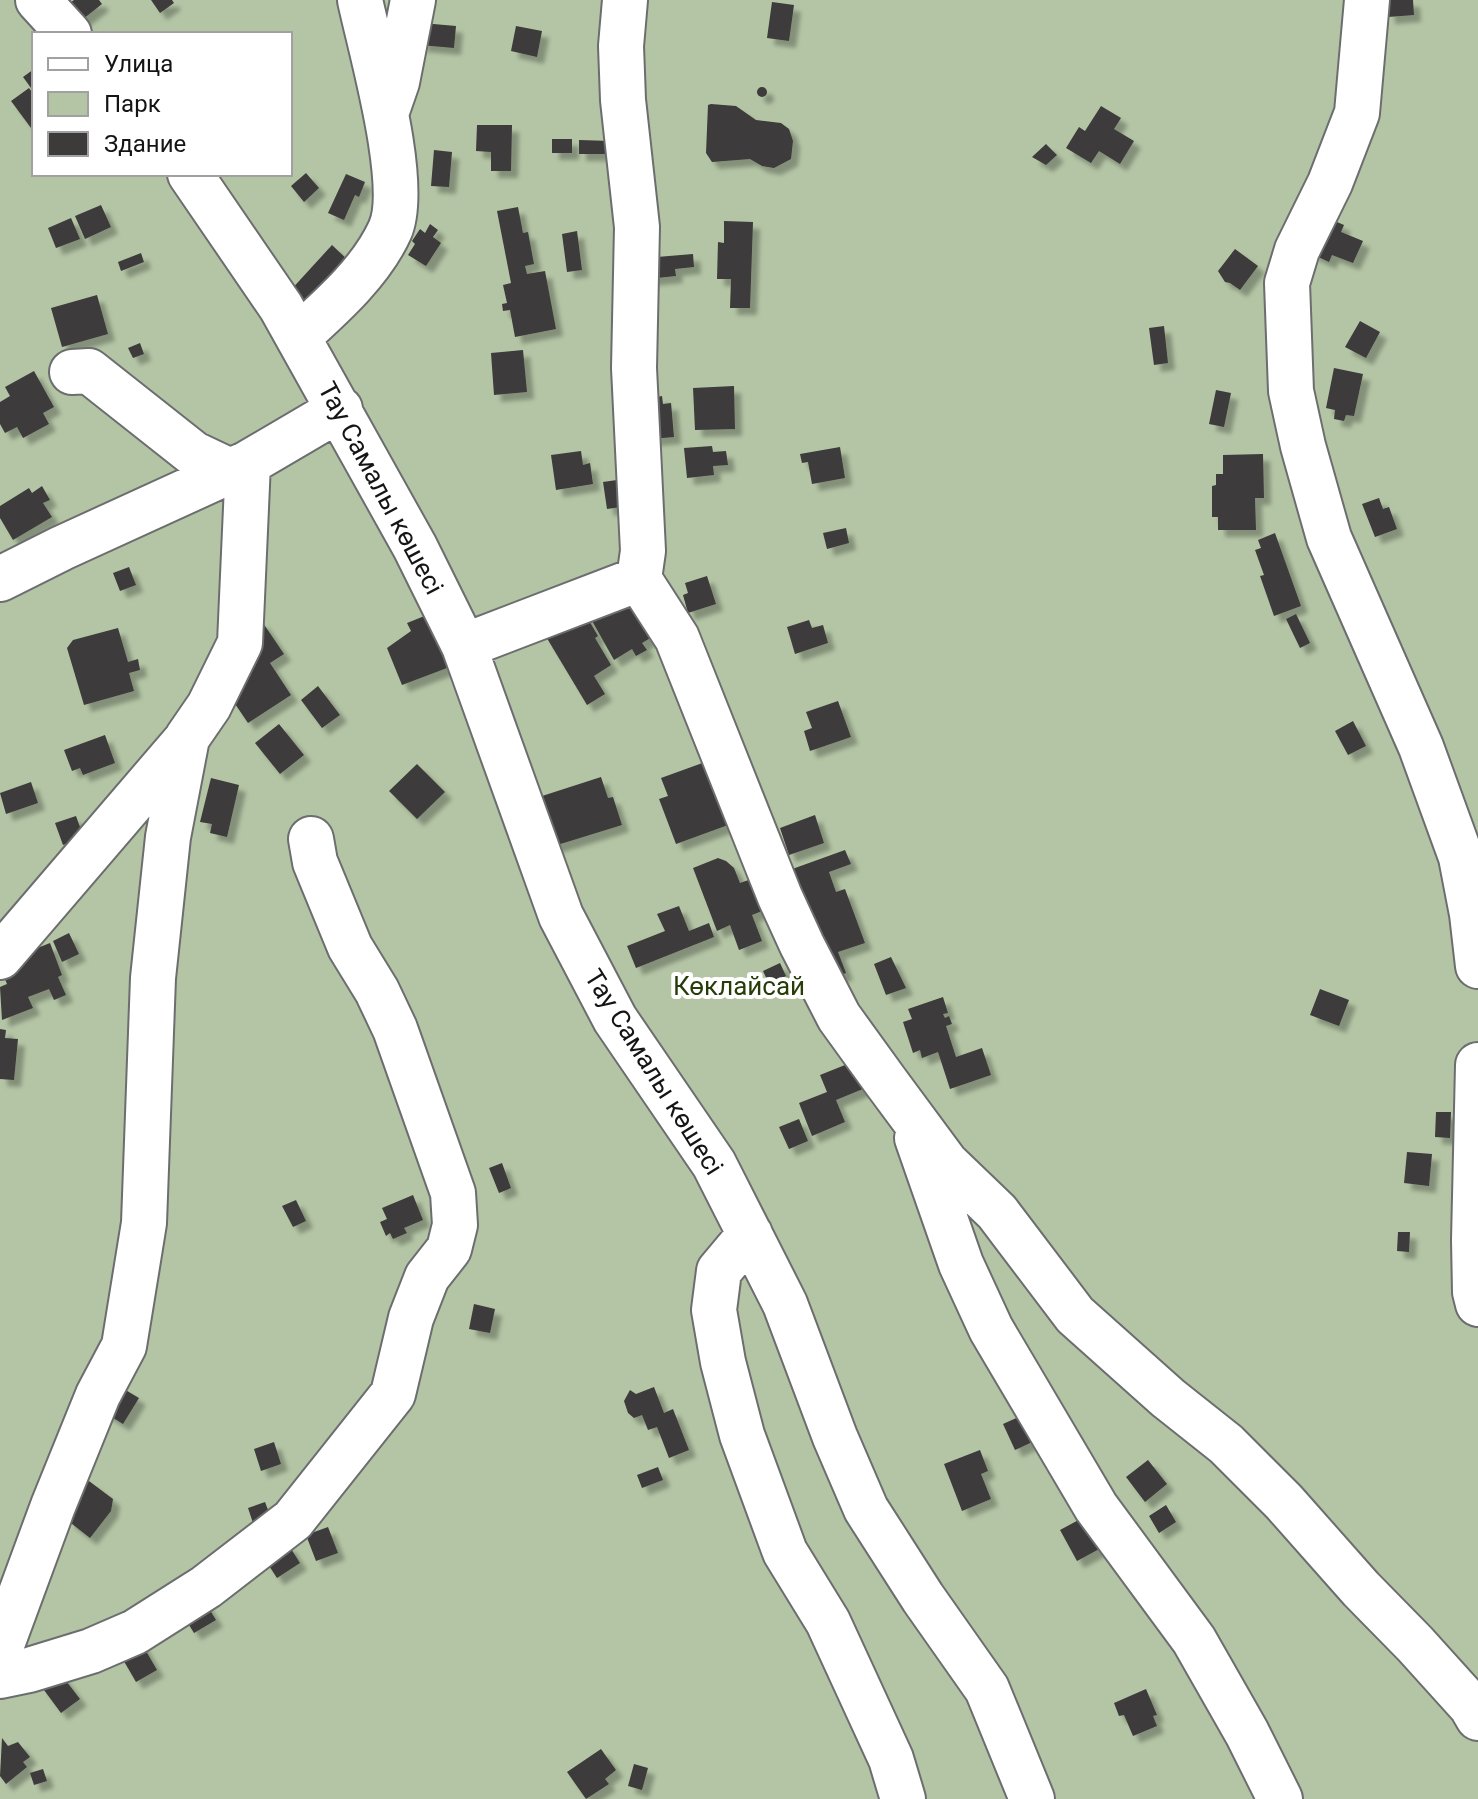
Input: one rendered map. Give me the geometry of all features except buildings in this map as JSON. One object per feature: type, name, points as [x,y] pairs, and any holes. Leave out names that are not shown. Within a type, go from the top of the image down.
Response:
[{"type":"street","points":[[38,0],[67,32]]},
{"type":"street","points":[[298,337],[334,304],[375,255],[391,229],[397,197],[386,114],[360,0]]},
{"type":"street","points":[[625,0],[621,46],[623,100],[637,227],[634,368],[643,551],[639,579],[677,638],[802,945],[839,1017],[909,1113],[946,1163],[997,1212],[1075,1315],[1168,1398],[1226,1444],[1275,1492],[1471,1706],[1478,1718]]},
{"type":"street","points":[[1367,0],[1357,113],[1330,183],[1297,250],[1287,283],[1291,391],[1329,538],[1421,747],[1461,857],[1478,966]]},
{"type":"street","points":[[386,114],[397,82],[414,7]]},
{"type":"street","name":"Тау Самалы көшесі","points":[[191,176],[281,307],[415,547],[464,646],[561,916],[615,1019],[714,1164],[785,1304],[866,1509],[987,1689],[1032,1799]]},
{"type":"street","points":[[72,372],[89,371],[194,454],[239,467]]},
{"type":"street","points":[[0,579],[239,467],[340,409]]},
{"type":"street","points":[[0,957],[187,738],[209,706],[240,643],[239,467]]},
{"type":"street","points":[[464,646],[639,579]]},
{"type":"street","points":[[0,1650],[98,1395],[124,1346],[144,1223],[157,947],[168,837],[187,738]]},
{"type":"street","points":[[0,1676],[91,1651],[135,1632],[206,1587],[293,1520],[393,1394],[411,1318],[427,1277],[449,1249],[455,1225],[450,1182],[395,1029],[377,991],[350,947],[315,862],[311,839]]},
{"type":"street","points":[[1478,1065],[1474,1240],[1478,1304]]},
{"type":"street","points":[[909,1113],[961,1264],[991,1329],[1096,1507],[1194,1640],[1280,1799]]},
{"type":"street","points":[[750,1234],[719,1271],[714,1310],[723,1362],[742,1435],[785,1552],[828,1622],[891,1759],[903,1799]]},
{"type":"green space","name":"Көклайсай","points":[[0,0],[1478,0],[1478,1799],[0,1799]]}]
